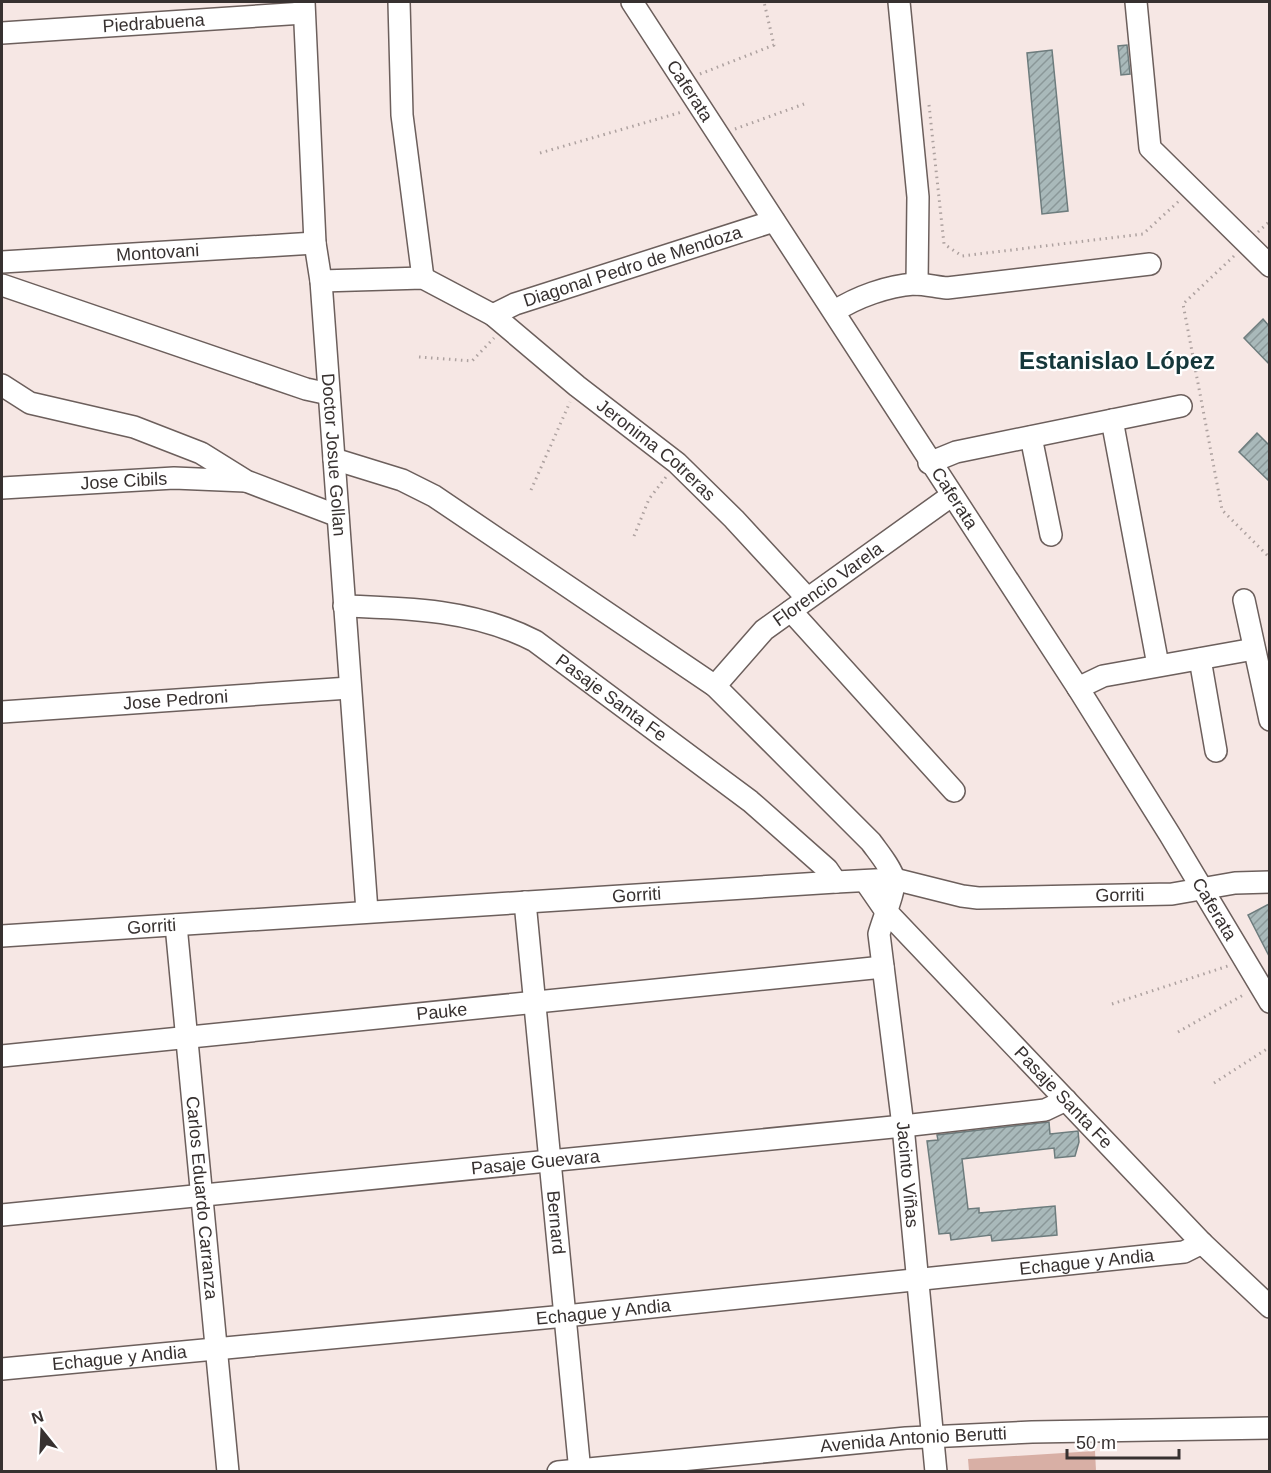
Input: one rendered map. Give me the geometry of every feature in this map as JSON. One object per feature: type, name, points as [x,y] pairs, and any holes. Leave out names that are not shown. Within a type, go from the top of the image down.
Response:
[{"type":"street","points":[[399,2],[402,115],[423,278]]},
{"type":"street","name":"Caferata","points":[[632,2],[835,311],[929,463],[1078,688],[1264,994]]},
{"type":"street","points":[[899,2],[918,197],[917,284]]},
{"type":"street","points":[[1137,2],[1150,148],[1269,266]]},
{"type":"street","name":"Piedrabuena","points":[[2,33],[304,7]]},
{"type":"street","name":"Doctor Josue Gollan","points":[[304,7],[315,243],[321,281],[367,910]]},
{"type":"street","name":"Diagonal Pedro de Mendoza","points":[[499,321],[515,304],[774,221]]},
{"type":"street","name":"Montovani","points":[[2,262],[315,243]]},
{"type":"street","points":[[835,311],[854,299],[917,284],[947,288],[1150,264]]},
{"type":"street","points":[[321,281],[423,278],[499,321]]},
{"type":"street","points":[[2,285],[306,389],[328,394]]},
{"type":"street","name":"Jeronima Cotreras","points":[[499,321],[577,386],[677,463],[734,519],[799,604],[954,791]]},
{"type":"street","points":[[2,385],[30,403],[115,421],[201,453],[246,481],[338,516]]},
{"type":"street","points":[[929,463],[956,452],[1181,406]]},
{"type":"street","points":[[1112,420],[1158,665]]},
{"type":"street","points":[[1031,437],[1051,534]]},
{"type":"street","points":[[334,459],[402,480],[434,496],[715,686],[871,842],[894,879]]},
{"type":"street","name":"Jose Cibils","points":[[2,488],[174,478],[246,481]]},
{"type":"street","name":"Florencio Varela","points":[[715,686],[764,630],[951,496]]},
{"type":"street","points":[[1244,600],[1269,720]]},
{"type":"street","name":"Pasaje Santa Fe","points":[[344,606],[448,612],[516,631],[535,641],[750,801],[827,869],[836,882]]},
{"type":"street","points":[[1078,688],[1102,676],[1254,650]]},
{"type":"street","points":[[1200,658],[1216,751]]},
{"type":"street","name":"Jose Pedroni","points":[[2,712],[349,688]]},
{"type":"street","name":"Gorriti","points":[[2,936],[367,910],[894,879],[978,898],[1172,894],[1234,883],[1269,882]]},
{"type":"street","name":"Jacinto Viñas","points":[[894,879],[892,897],[885,910],[879,934],[903,1126],[936,1472]]},
{"type":"street","name":"Pasaje Santa Fe","points":[[865,881],[885,910],[1202,1243],[1269,1307]]},
{"type":"street","name":"Bernard","points":[[525,902],[580,1470]]},
{"type":"street","name":"Carlos Eduardo Carranza","points":[[176,925],[228,1472]]},
{"type":"street","name":"Pauke","points":[[2,1056],[883,967]]},
{"type":"street","name":"Pasaje Guevara","points":[[2,1215],[903,1126],[1045,1110],[1066,1100]]},
{"type":"street","name":"Echague y Andia","points":[[2,1369],[217,1351],[1184,1252],[1202,1243]]},
{"type":"street","name":"Avenida Antonio Berutti","points":[[558,1472],[933,1436],[1055,1431],[1269,1428]]},
{"type":"path","points":[[684,80],[774,45],[764,2]]},
{"type":"path","points":[[927,94],[944,244],[962,256],[1143,234],[1191,190]]},
{"type":"path","points":[[719,135],[804,104]]},
{"type":"path","points":[[540,153],[701,107]]},
{"type":"path","points":[[1269,221],[1183,304],[1222,510],[1269,558]]},
{"type":"path","points":[[419,357],[472,361],[499,321]]},
{"type":"path","points":[[531,490],[577,386]]},
{"type":"path","points":[[634,536],[649,499],[677,463]]},
{"type":"path","points":[[1112,1004],[1244,960]]},
{"type":"path","points":[[1178,1032],[1264,994]]},
{"type":"path","points":[[1214,1083],[1269,1047]]},
{"type":"shaded area","points":[[1095,1451],[1096,1471],[969,1471],[968,1459]]},
{"type":"building","points":[[1127,45],[1130,74],[1121,75],[1118,46]]},
{"type":"building","points":[[1052,50],[1068,211],[1042,214],[1027,53]]},
{"type":"building","points":[[1263,319],[1269,326],[1269,364],[1244,338]]},
{"type":"building","points":[[1257,433],[1269,445],[1269,481],[1239,452]]},
{"type":"building","points":[[1269,904],[1269,956],[1248,915]]},
{"type":"building","points":[[1049,1122],[1050,1134],[1078,1131],[1079,1142],[1075,1156],[1055,1158],[1054,1148],[962,1159],[968,1209],[979,1208],[979,1213],[1055,1206],[1057,1235],[992,1241],[991,1235],[951,1240],[950,1233],[939,1234],[927,1141],[938,1140],[937,1135]]},
{"type":"district","name":"Estanislao López","points":[[1117,361]]}]
